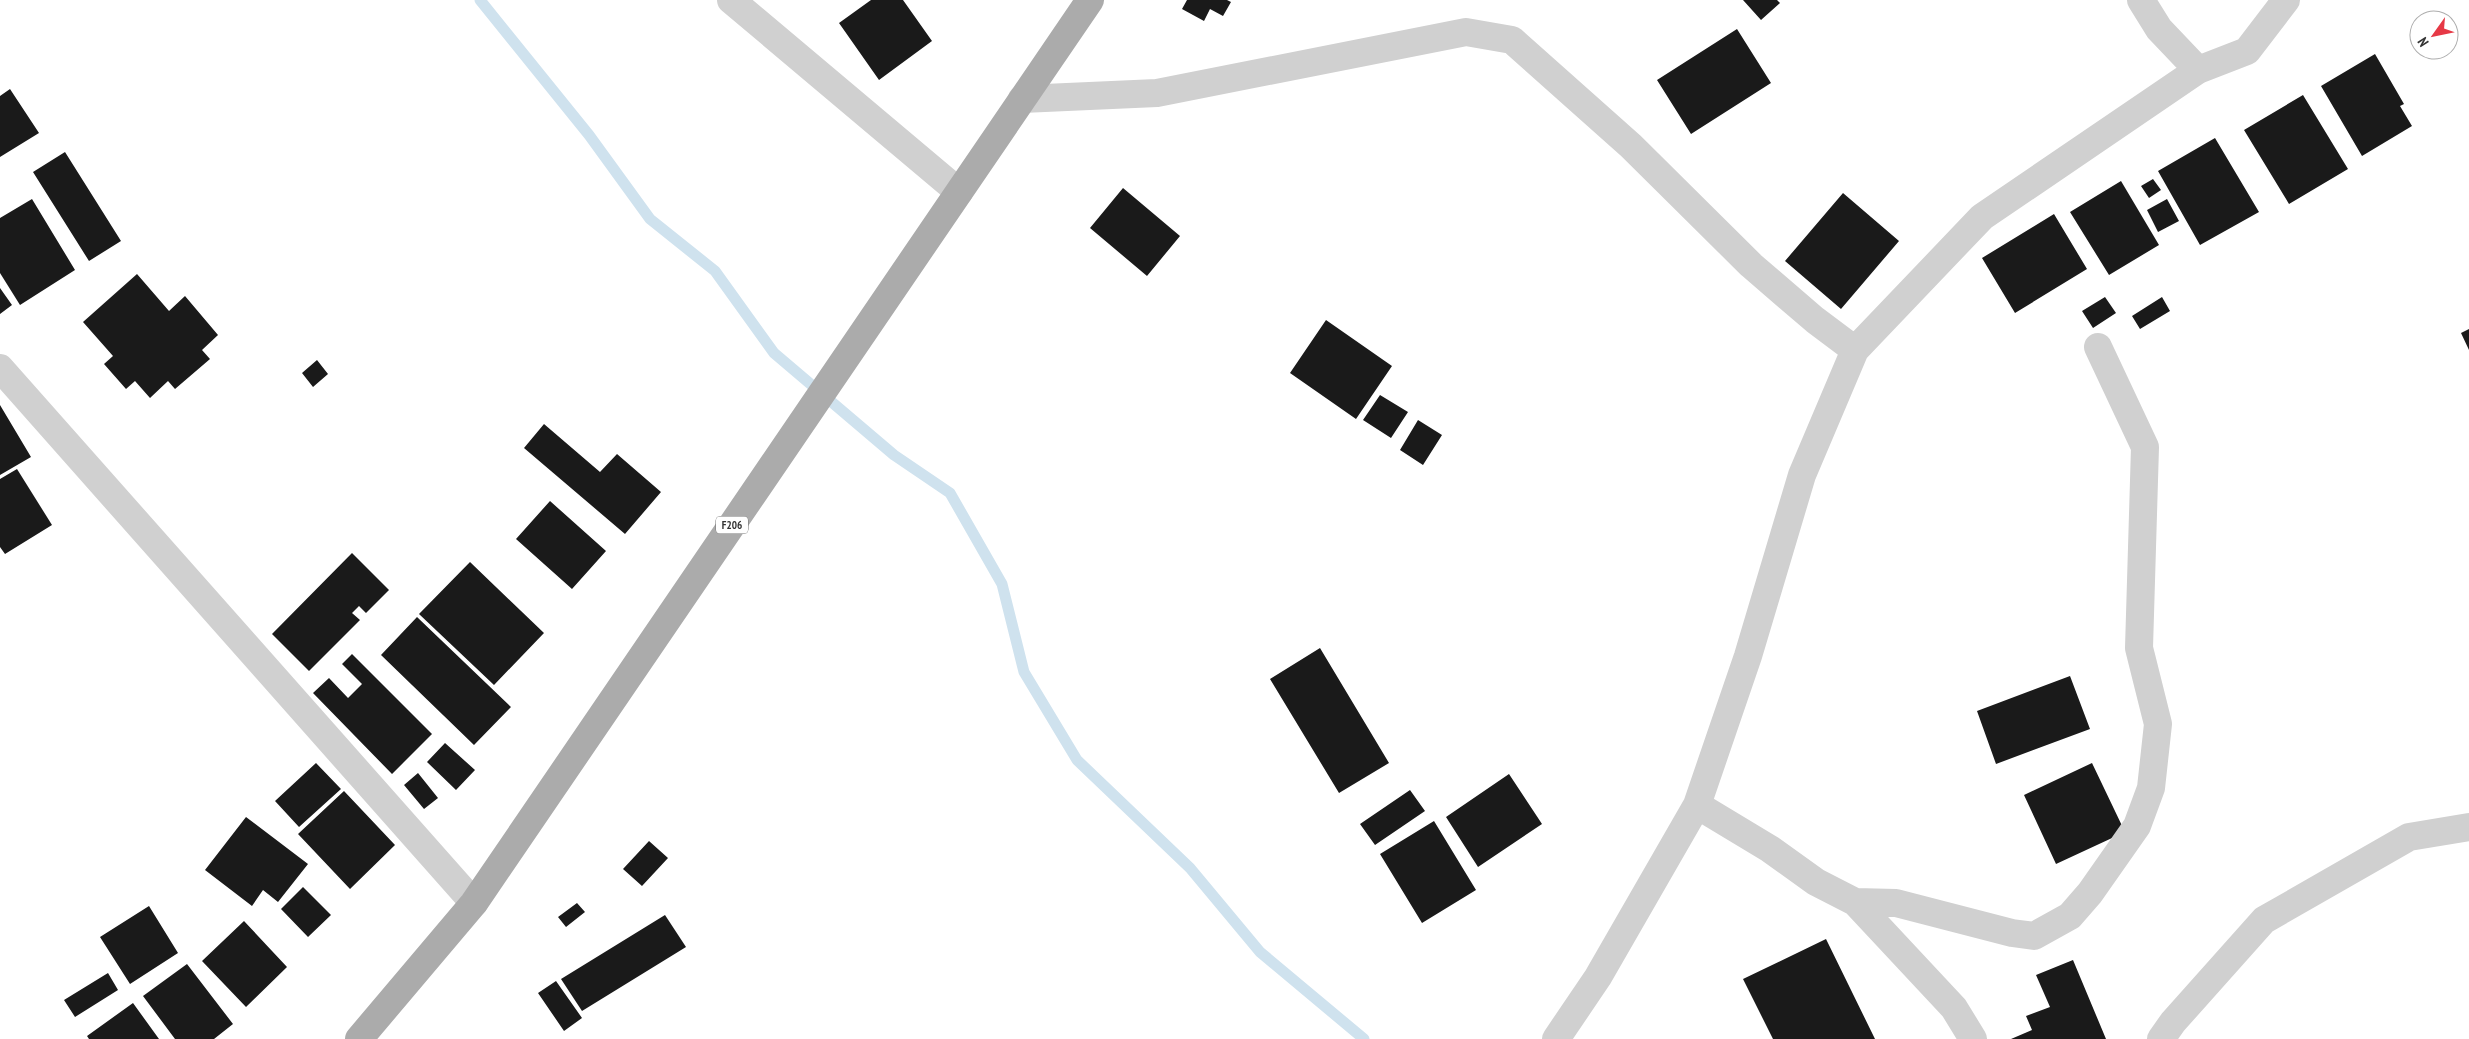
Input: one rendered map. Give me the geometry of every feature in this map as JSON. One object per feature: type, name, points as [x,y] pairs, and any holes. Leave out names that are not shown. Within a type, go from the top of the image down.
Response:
[{"type":"main road","name":"F206","points":[[359,1039],[474,903],[1090,0]]},
{"type":"street","points":[[730,0],[959,192]]},
{"type":"street","points":[[2141,0],[2159,29],[2198,70]]},
{"type":"street","points":[[1556,1039],[1598,977],[1697,805],[1748,656],[1802,475],[1855,350],[1982,217],[2198,70],[2247,51],[2286,0]]},
{"type":"street","points":[[1022,100],[1157,93],[1466,32],[1512,40],[1631,146],[1751,266],[1815,320],[1855,350]]},
{"type":"street","points":[[1855,902],[1896,903],[2012,933],[2034,936],[2070,916],[2090,893],[2137,826],[2151,788],[2158,724],[2138,648],[2145,448],[2098,347]]},
{"type":"street","points":[[0,368],[474,903]]},
{"type":"street","points":[[1697,805],[1770,849],[1816,882],[1855,902],[1954,1008],[1973,1039]]},
{"type":"street","points":[[2161,1039],[2173,1022],[2264,920],[2409,837],[2469,827]]},
{"type":"building","points":[[871,0],[903,0],[932,41],[879,80],[839,23]]},
{"type":"building","points":[[1187,0],[1227,0],[1231,2],[1223,16],[1210,9],[1204,21],[1182,9]]},
{"type":"building","points":[[1743,0],[1777,0],[1780,3],[1761,20]]},
{"type":"building","points":[[1737,29],[1771,83],[1691,134],[1657,80]]},
{"type":"building","points":[[2375,54],[2404,104],[2400,106],[2412,126],[2362,156],[2321,86]]},
{"type":"building","points":[[10,89],[39,133],[0,157],[0,96]]},
{"type":"building","points":[[2303,95],[2348,169],[2289,204],[2244,130]]},
{"type":"building","points":[[2215,138],[2259,212],[2200,245],[2158,171]]},
{"type":"building","points":[[65,152],[121,241],[89,261],[33,172]]},
{"type":"building","points":[[2153,179],[2161,190],[2149,198],[2141,186]]},
{"type":"building","points":[[2121,181],[2159,245],[2109,275],[2070,212]]},
{"type":"building","points":[[1123,188],[1180,236],[1147,276],[1090,228]]},
{"type":"building","points":[[1843,193],[1899,241],[1841,309],[1785,261]]},
{"type":"building","points":[[32,199],[75,270],[20,305],[0,273],[0,218]]},
{"type":"building","points":[[2167,199],[2179,221],[2158,232],[2147,210]]},
{"type":"building","points":[[2054,214],[2087,269],[2015,313],[1982,258]]},
{"type":"building","points":[[137,274],[169,311],[185,296],[218,335],[202,350],[210,359],[175,389],[168,381],[150,398],[135,381],[126,389],[104,364],[113,356],[83,322]]},
{"type":"building","points":[[0,288],[12,305],[0,314]]},
{"type":"building","points":[[2105,297],[2116,313],[2093,328],[2082,311]]},
{"type":"building","points":[[2162,297],[2170,311],[2140,329],[2132,316]]},
{"type":"building","points":[[1326,320],[1392,366],[1356,419],[1290,373]]},
{"type":"building","points":[[2469,329],[2469,350],[2461,333]]},
{"type":"building","points":[[317,360],[328,374],[313,387],[302,373]]},
{"type":"building","points":[[1380,395],[1408,412],[1391,438],[1363,420]]},
{"type":"building","points":[[0,405],[31,457],[0,475]]},
{"type":"building","points":[[1418,420],[1442,435],[1423,465],[1400,450]]},
{"type":"building","points":[[544,424],[600,472],[617,454],[661,492],[625,534],[524,448]]},
{"type":"building","points":[[17,469],[52,525],[5,554],[0,547],[0,479]]},
{"type":"building","points":[[550,501],[606,551],[572,589],[516,539]]},
{"type":"building","points":[[352,553],[389,590],[366,613],[359,606],[352,613],[360,620],[309,671],[272,634]]},
{"type":"building","points":[[470,562],[544,633],[494,685],[419,614]]},
{"type":"building","points":[[417,617],[511,707],[474,745],[381,655]]},
{"type":"building","points":[[1320,648],[1389,763],[1339,793],[1270,679]]},
{"type":"building","points":[[352,654],[432,734],[392,774],[313,693],[329,678],[348,698],[362,684],[342,664]]},
{"type":"building","points":[[2070,676],[2090,729],[1996,764],[1977,711]]},
{"type":"building","points":[[445,743],[475,770],[456,790],[427,762]]},
{"type":"building","points":[[316,763],[341,789],[299,827],[275,801]]},
{"type":"building","points":[[2092,763],[2125,832],[2056,864],[2024,795]]},
{"type":"building","points":[[418,773],[438,798],[424,809],[404,785]]},
{"type":"building","points":[[1509,774],[1542,824],[1478,867],[1446,817]]},
{"type":"building","points":[[1410,790],[1425,811],[1375,845],[1360,824]]},
{"type":"building","points":[[344,791],[395,845],[350,889],[298,834]]},
{"type":"building","points":[[246,817],[308,864],[278,902],[263,890],[252,906],[205,870]]},
{"type":"building","points":[[1434,821],[1476,890],[1422,923],[1380,854]]},
{"type":"building","points":[[649,841],[668,858],[642,886],[623,869]]},
{"type":"building","points":[[303,887],[331,915],[308,937],[281,909]]},
{"type":"building","points":[[577,903],[585,912],[566,927],[558,917]]},
{"type":"building","points":[[149,906],[178,953],[130,984],[100,937]]},
{"type":"building","points":[[665,915],[686,947],[582,1011],[561,979]]},
{"type":"building","points":[[244,921],[287,967],[246,1007],[202,961]]},
{"type":"building","points":[[1826,939],[1875,1039],[1773,1039],[1743,979]]},
{"type":"building","points":[[2073,960],[2106,1039],[2011,1039],[2032,1030],[2026,1016],[2050,1007],[2036,975]]},
{"type":"building","points":[[187,964],[233,1024],[214,1039],[175,1039],[143,996]]},
{"type":"building","points":[[108,973],[118,990],[75,1017],[64,1000]]},
{"type":"building","points":[[556,981],[582,1018],[564,1031],[538,993]]},
{"type":"building","points":[[133,1003],[159,1039],[89,1039],[87,1036]]},
{"type":"waterway","points":[[480,0],[589,135],[650,219],[715,271],[774,353],[894,455],[950,493],[1002,584],[1024,672],[1077,760],[1190,868],[1260,952],[1364,1039]]}]
